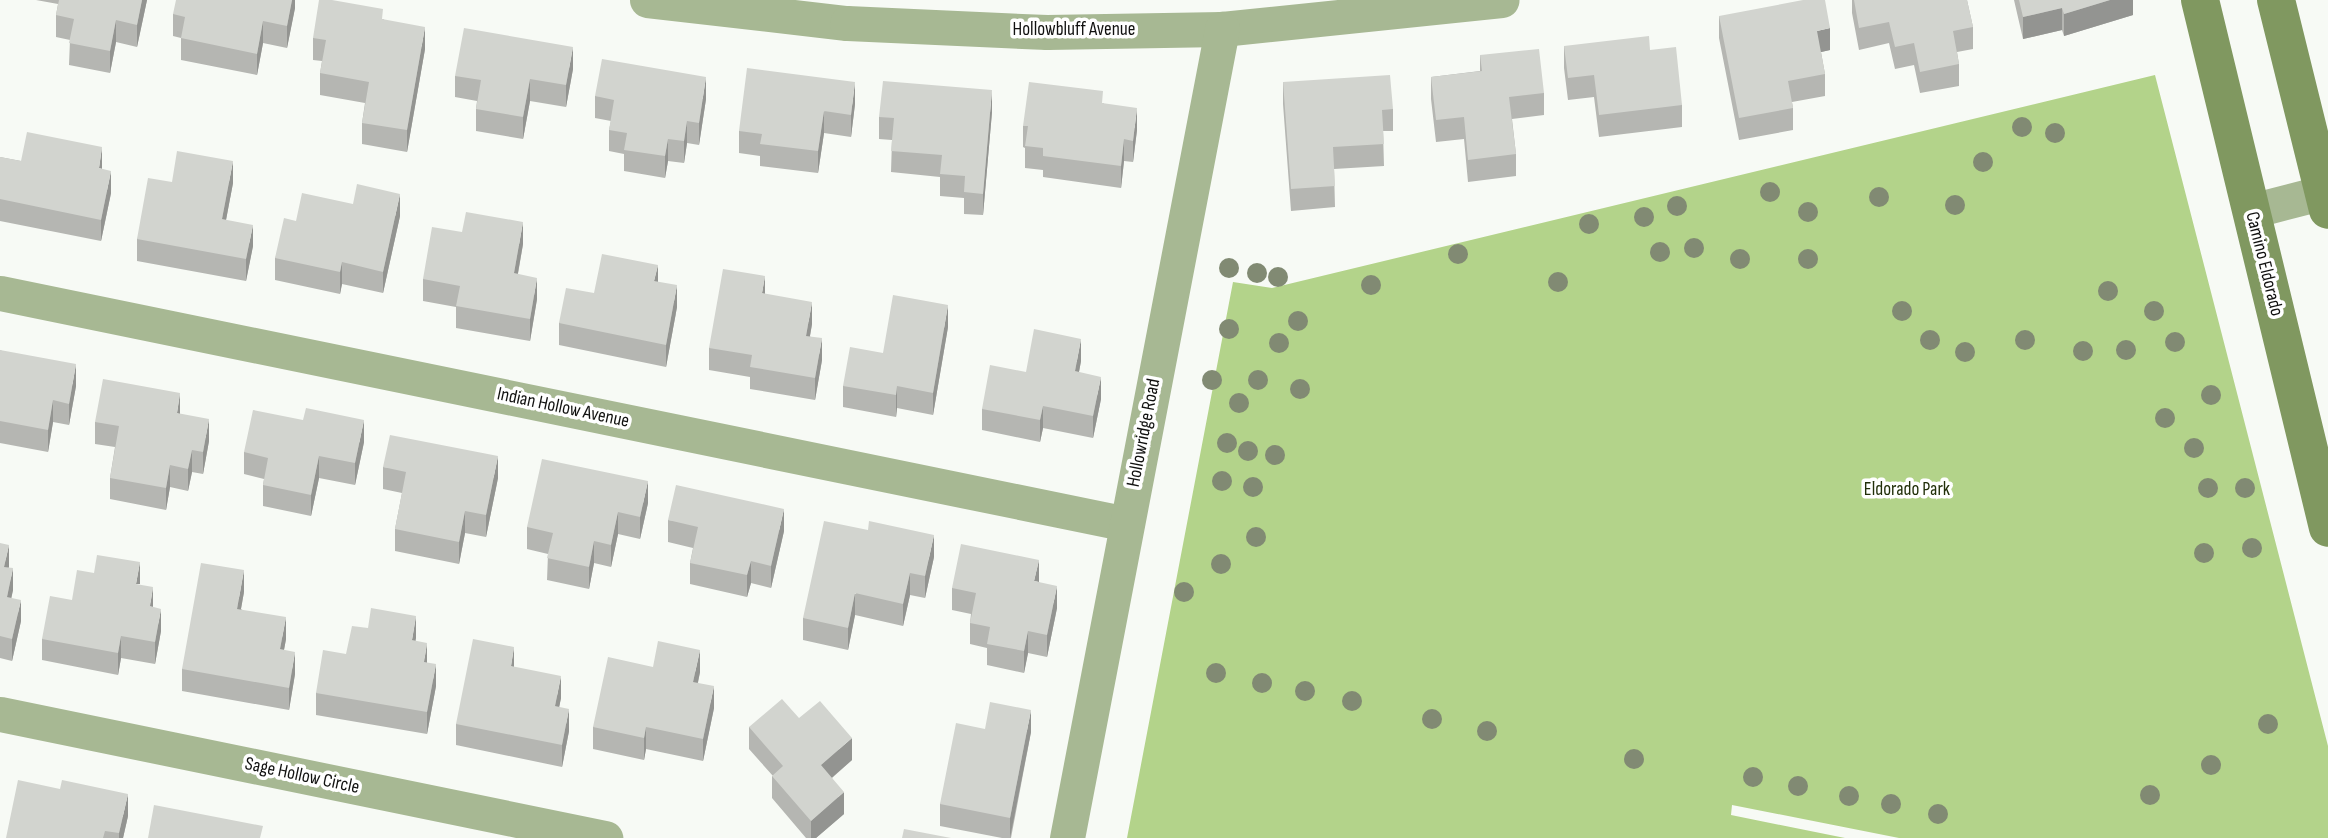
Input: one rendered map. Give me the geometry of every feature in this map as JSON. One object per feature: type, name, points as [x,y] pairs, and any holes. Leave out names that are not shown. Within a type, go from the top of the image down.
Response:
[{"type":"main road","name":"Camino Eldorado","points":[[2200,0],[2328,528]]},
{"type":"main road","points":[[2276,0],[2327,198]]},
{"type":"street","name":"Hollowbluff Avenue","points":[[647,0],[847,23],[1047,32],[1222,29],[1502,0]]},
{"type":"street","name":"Hollowridge Road","points":[[1067,838],[1222,29]]},
{"type":"street","points":[[2251,211],[2327,198]]},
{"type":"street","name":"Indian Hollow Avenue","points":[[0,293],[1127,524]]},
{"type":"street","name":"Sage Hollow Circle","points":[[0,714],[605,838]]},
{"type":"green space","name":"Eldorado Park","points":[[2155,75],[2328,746],[2328,838],[1899,838],[1732,805],[1731,815],[1845,838],[1127,838],[1233,282],[1272,288]]},
{"type":"building","points":[[59,0],[142,0],[137,25],[116,20],[110,51],[69,43],[74,19],[56,15]]},
{"type":"building","points":[[176,0],[292,0],[287,26],[263,21],[257,54],[181,38],[185,17],[173,14]]},
{"type":"building","points":[[319,0],[383,9],[382,19],[425,27],[407,130],[362,123],[369,82],[320,73],[326,40],[313,38]]},
{"type":"building","points":[[1803,0],[1825,0],[1830,28],[1817,31],[1825,74],[1788,81],[1793,108],[1739,118],[1719,16]]},
{"type":"building","points":[[1854,0],[1967,0],[1973,27],[1953,31],[1959,64],[1920,72],[1914,43],[1895,47],[1889,22],[1859,28]]},
{"type":"building","points":[[2019,0],[2110,0],[2064,14],[2062,8],[2023,17]]},
{"type":"building","points":[[464,28],[573,47],[566,85],[530,79],[523,117],[476,109],[481,80],[455,76]]},
{"type":"building","points":[[1649,36],[1650,50],[1676,47],[1682,105],[1599,115],[1594,75],[1568,78],[1564,46]]},
{"type":"building","points":[[1539,49],[1544,93],[1509,97],[1516,154],[1468,160],[1464,117],[1436,120],[1431,77],[1482,71],[1480,55]]},
{"type":"building","points":[[602,59],[706,77],[699,123],[687,121],[684,141],[668,139],[665,156],[624,150],[627,133],[609,130],[614,100],[595,96]]},
{"type":"building","points":[[747,68],[855,82],[851,115],[824,111],[818,151],[760,144],[762,134],[739,131]]},
{"type":"building","points":[[1390,75],[1393,109],[1382,110],[1384,144],[1333,147],[1335,186],[1291,189],[1283,82]]},
{"type":"building","points":[[883,81],[992,90],[983,194],[964,192],[965,176],[940,174],[942,155],[891,151],[894,118],[879,117]]},
{"type":"building","points":[[1029,82],[1103,91],[1102,103],[1137,108],[1133,141],[1124,139],[1121,166],[1043,156],[1043,148],[1025,146],[1028,126],[1023,126]]},
{"type":"building","points":[[27,132],[102,147],[99,168],[111,171],[101,220],[0,199],[0,157],[21,161]]},
{"type":"building","points":[[177,151],[233,161],[222,219],[253,225],[246,259],[137,239],[148,178],[172,182]]},
{"type":"building","points":[[357,184],[400,194],[383,272],[342,262],[340,272],[275,258],[284,218],[296,221],[302,193],[353,204]]},
{"type":"building","points":[[466,212],[523,222],[514,273],[537,278],[530,319],[456,306],[460,286],[423,279],[432,227],[462,232]]},
{"type":"building","points":[[602,254],[658,265],[654,281],[677,285],[666,345],[559,323],[566,288],[594,293]]},
{"type":"building","points":[[723,269],[765,276],[762,293],[812,302],[806,336],[822,338],[815,378],[750,367],[752,355],[709,348]]},
{"type":"building","points":[[893,295],[948,305],[933,393],[897,386],[896,395],[843,386],[850,347],[883,353]]},
{"type":"building","points":[[1034,329],[1081,339],[1075,371],[1101,377],[1093,416],[1043,406],[1040,420],[982,409],[990,365],[1026,372]]},
{"type":"building","points":[[0,350],[76,364],[69,404],[53,400],[48,430],[0,421]]},
{"type":"building","points":[[103,379],[180,393],[177,413],[209,419],[203,452],[192,450],[188,469],[170,465],[166,488],[110,478],[119,426],[95,422]]},
{"type":"building","points":[[306,408],[364,420],[355,463],[319,456],[311,495],[263,485],[268,458],[244,452],[253,410],[303,420]]},
{"type":"building","points":[[390,435],[498,456],[486,515],[465,511],[459,542],[395,529],[406,472],[383,467]]},
{"type":"building","points":[[542,459],[648,481],[640,517],[618,512],[611,545],[594,541],[589,567],[547,558],[553,533],[527,527]]},
{"type":"building","points":[[676,485],[784,509],[771,566],[751,561],[747,575],[690,563],[698,527],[668,520]]},
{"type":"building","points":[[824,521],[868,530],[869,521],[934,535],[925,576],[910,573],[903,604],[855,593],[848,628],[803,618]]},
{"type":"building","points":[[0,543],[9,545],[4,567],[13,568],[7,597],[21,600],[12,639],[0,636]]},
{"type":"building","points":[[961,544],[1039,560],[1034,581],[1057,586],[1047,635],[1028,631],[1024,651],[987,644],[990,627],[970,623],[976,593],[952,588]]},
{"type":"building","points":[[97,555],[140,562],[136,584],[153,587],[150,606],[161,609],[155,642],[121,636],[118,653],[42,639],[50,596],[72,600],[77,570],[94,573]]},
{"type":"building","points":[[201,563],[244,570],[237,609],[286,617],[280,649],[295,652],[289,688],[182,669]]},
{"type":"building","points":[[371,608],[416,616],[412,640],[427,643],[424,662],[436,664],[427,712],[316,693],[323,650],[346,654],[352,626],[368,628]]},
{"type":"building","points":[[473,639],[514,647],[511,666],[561,676],[555,706],[569,709],[562,745],[456,724]]},
{"type":"building","points":[[658,641],[700,650],[693,682],[714,686],[703,739],[646,727],[644,738],[593,727],[608,657],[653,667]]},
{"type":"building","points":[[782,699],[799,718],[820,701],[852,738],[821,765],[844,792],[811,821],[772,776],[783,766],[749,727]]},
{"type":"building","points":[[990,702],[1031,710],[1010,818],[940,804],[956,723],[985,729]]},
{"type":"building","points":[[18,780],[60,789],[62,780],[128,794],[119,833],[105,831],[103,838],[6,838]]},
{"type":"building","points":[[154,805],[263,826],[260,838],[148,838]]},
{"type":"building","points":[[904,829],[951,838],[902,838]]}]
